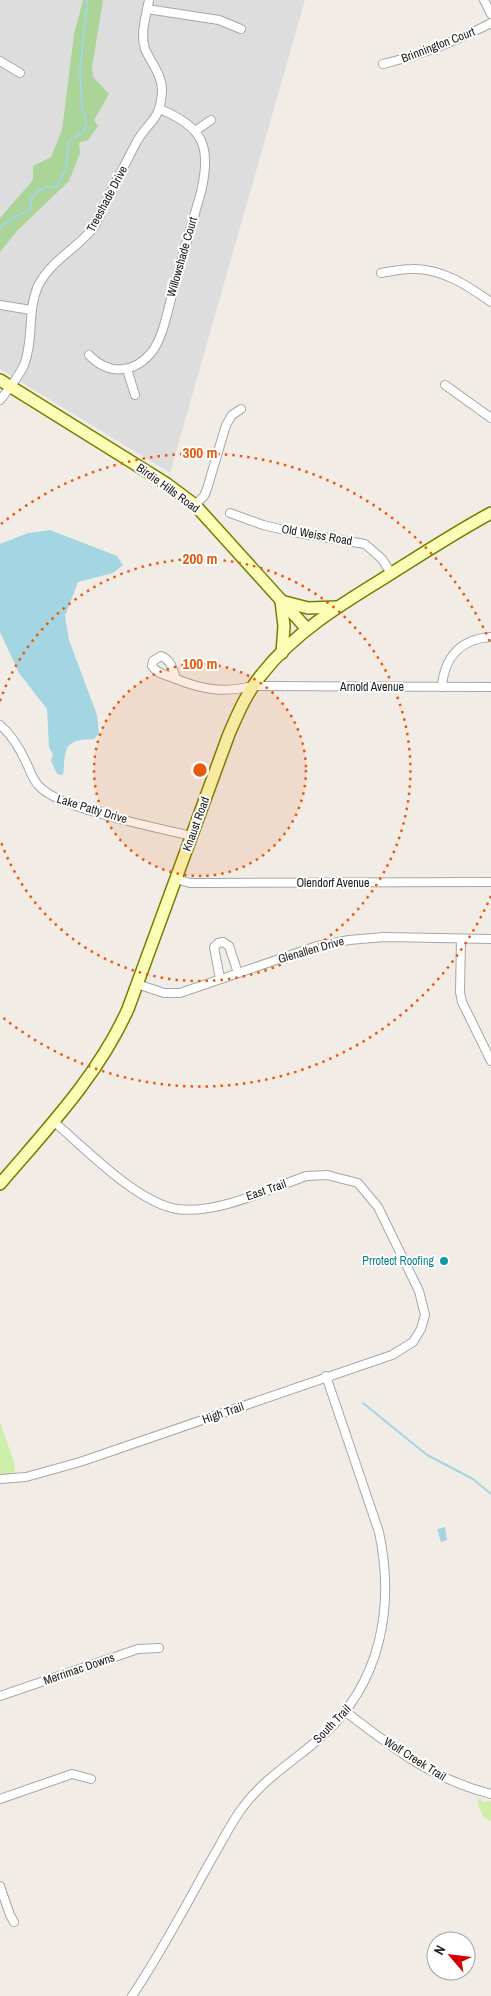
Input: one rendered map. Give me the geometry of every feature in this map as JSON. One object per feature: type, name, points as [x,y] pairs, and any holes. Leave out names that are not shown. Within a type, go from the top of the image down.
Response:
[{"type":"main road","name":"Birdie Hills Road","points":[[0,380],[166,484],[195,505],[307,630]]},
{"type":"main road","name":"Knaust Road","points":[[0,1184],[88,1079],[122,1023],[234,722],[253,686],[266,668],[307,630],[339,607],[391,573],[491,513]]},
{"type":"main road","points":[[282,653],[284,626],[281,601],[308,608],[339,607]]},
{"type":"street","points":[[484,0],[491,14]]},
{"type":"street","points":[[160,109],[162,89],[160,78],[145,48],[143,34],[148,4],[219,20],[241,29]]},
{"type":"street","name":"Brinnington Court","points":[[383,64],[461,38],[491,23]]},
{"type":"street","points":[[0,60],[20,72]]},
{"type":"street","name":"Willowshade Court","points":[[127,369],[142,361],[152,352],[158,341],[205,175],[205,151],[201,138],[183,119],[160,109]]},
{"type":"street","name":"Treeshade Drive","points":[[0,400],[24,364],[31,310],[39,285],[56,261],[94,227],[136,142],[154,120],[160,109]]},
{"type":"street","points":[[195,131],[211,120]]},
{"type":"street","points":[[381,273],[411,269],[435,271],[473,289],[491,302]]},
{"type":"street","points":[[0,305],[31,310]]},
{"type":"street","points":[[89,355],[101,366],[110,370],[127,369],[136,395]]},
{"type":"street","points":[[445,385],[491,418]]},
{"type":"street","points":[[195,505],[204,496],[207,489],[226,425],[232,415],[241,409]]},
{"type":"street","name":"Old Weiss Road","points":[[230,514],[263,525],[293,532],[366,544],[382,559],[391,573]]},
{"type":"street","points":[[442,687],[444,672],[451,657],[463,646],[477,638],[491,637]]},
{"type":"street","name":"Arnold Avenue","points":[[176,679],[195,687],[217,690],[237,690],[253,686],[491,687]]},
{"type":"street","name":"Lake Patty Drive","points":[[0,724],[15,740],[36,782],[50,796],[111,817],[192,836]]},
{"type":"street","name":"Olendorf Avenue","points":[[176,879],[202,884],[491,882]]},
{"type":"street","name":"Glenallen Drive","points":[[137,984],[164,993],[176,994],[317,946],[358,938],[384,936],[491,939]]},
{"type":"street","points":[[460,939],[460,992],[462,1002],[491,1061]]},
{"type":"street","points":[[220,979],[214,952],[214,947],[218,943],[223,942],[229,946],[238,973]]},
{"type":"street","name":"East Trail","points":[[53,1121],[131,1187],[151,1200],[176,1209],[198,1209],[219,1206],[316,1174],[338,1177],[358,1183],[378,1207],[419,1291],[425,1315]]},
{"type":"street","name":"High Trail","points":[[0,1479],[26,1477],[80,1462],[403,1350],[413,1342],[421,1330],[425,1315]]},
{"type":"street","name":"South Trail","points":[[132,1996],[163,1947],[244,1806],[267,1782],[323,1735],[346,1712],[366,1676],[381,1638],[385,1615],[385,1570],[379,1532],[326,1376]]},
{"type":"street","name":"Merrimac Downs","points":[[0,1696],[138,1649],[159,1648]]},
{"type":"street","name":"Wolf Creek Trail","points":[[346,1712],[394,1748],[427,1769],[460,1786],[491,1794]]},
{"type":"street","points":[[0,1799],[72,1774],[91,1779]]},
{"type":"street","points":[[0,1886],[14,1922]]},
{"type":"shaded area","points":[[0,0],[305,0],[170,473],[0,369]]},
{"type":"green space","points":[[83,0],[103,0],[92,68],[93,77],[109,94],[94,120],[98,126],[88,140],[79,143],[80,153],[69,181],[17,231],[0,252],[0,218],[33,180],[33,166],[51,157],[62,130],[74,34]]},
{"type":"green space","points":[[0,1422],[14,1462],[15,1475],[0,1476]]},
{"type":"green space","points":[[480,1798],[483,1802],[491,1801],[491,1821],[485,1818],[482,1813],[477,1801]]},
{"type":"water","points":[[50,530],[117,556],[123,565],[113,573],[78,582],[65,616],[69,640],[97,715],[99,734],[94,739],[71,743],[66,752],[63,775],[57,774],[51,761],[53,755],[49,747],[47,709],[19,673],[0,632],[0,544],[28,533]]},
{"type":"water","points":[[445,1527],[447,1540],[441,1542],[437,1529]]},
{"type":"waterway","points":[[0,228],[11,219],[31,209],[31,199],[39,191],[48,187],[56,187],[66,166],[68,142],[85,131],[86,120],[82,108],[80,71],[87,0]]},
{"type":"waterway","points":[[363,1403],[427,1455],[473,1479],[491,1494]]},
{"type":"place","name":"Prrotect Roofing","points":[[444,1261]]}]
